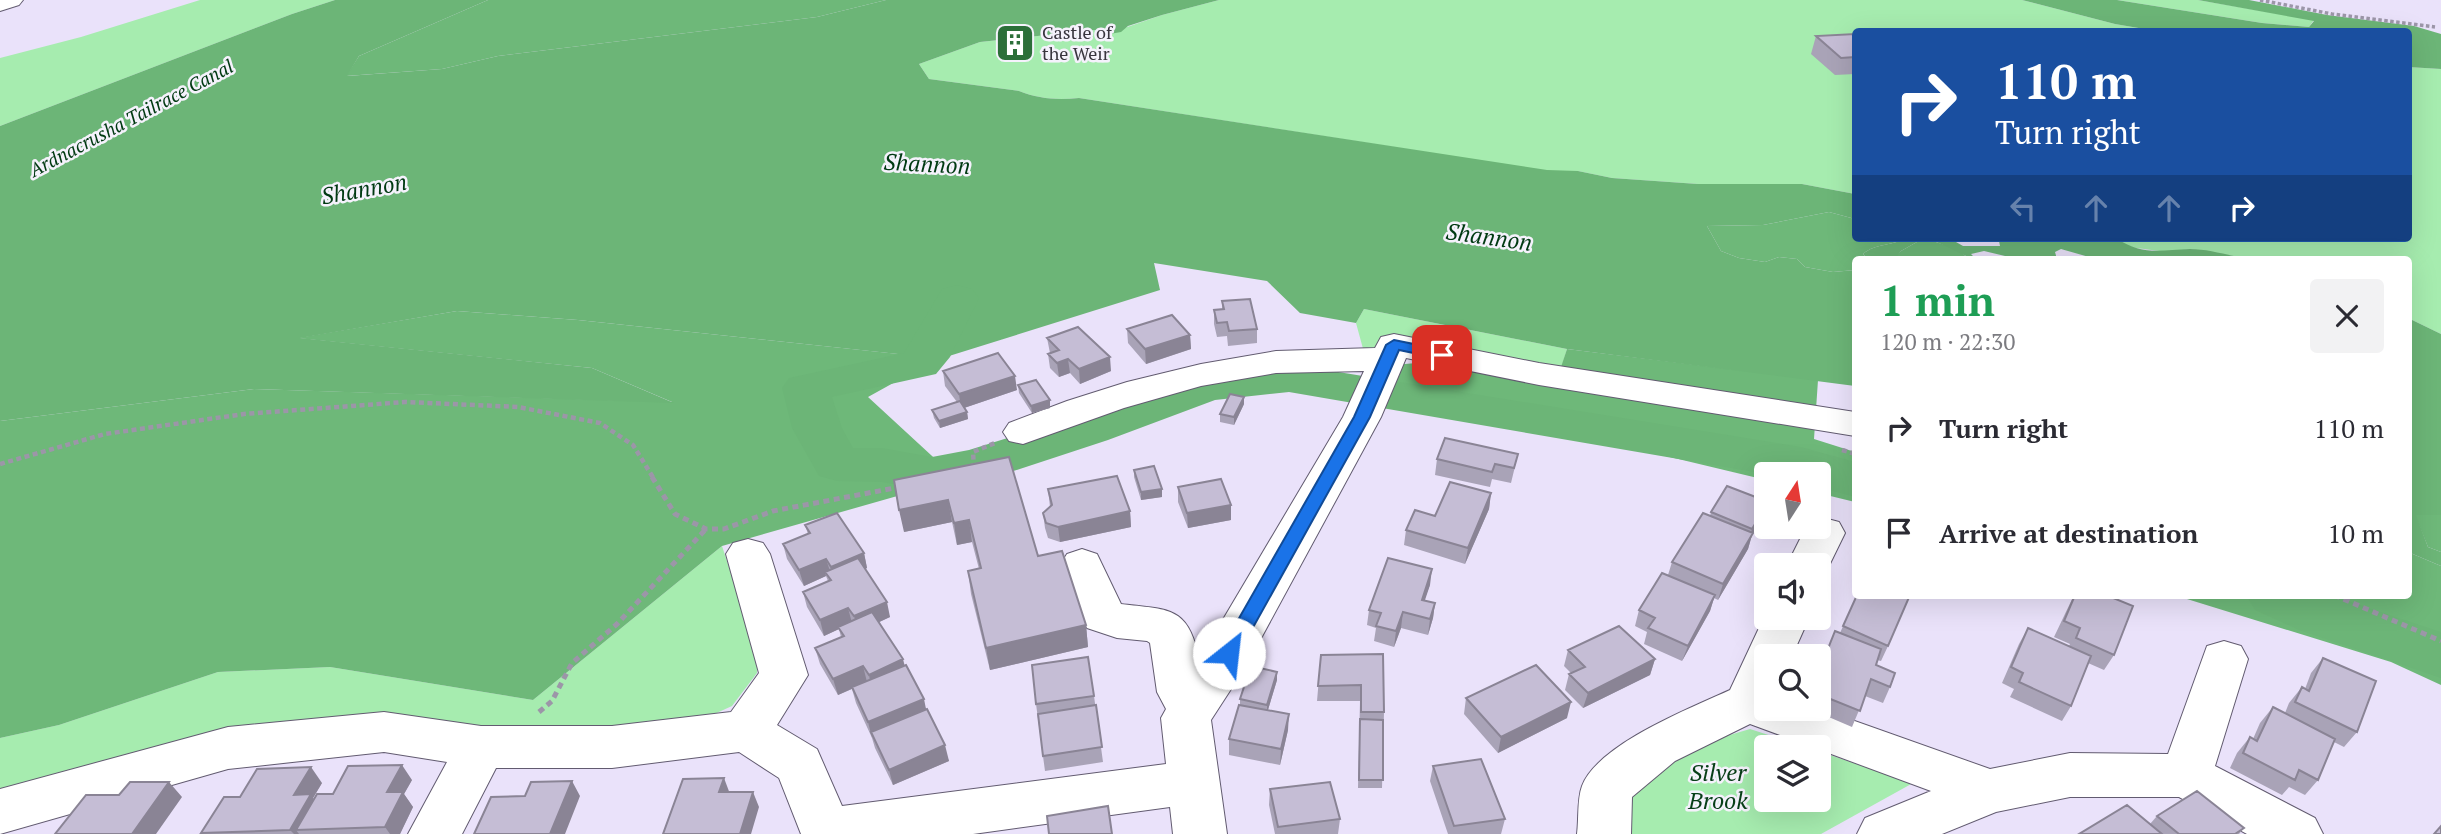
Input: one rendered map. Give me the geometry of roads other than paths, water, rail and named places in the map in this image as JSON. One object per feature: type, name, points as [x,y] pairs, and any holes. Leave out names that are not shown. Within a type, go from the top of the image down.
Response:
[{"type":"street","points":[[0,4],[11,0]]},
{"type":"street","points":[[1200,834],[1186,718],[1229,653],[1362,417],[1394,345],[1539,374],[1852,425]]},
{"type":"street","points":[[1023,432],[1070,412],[1187,377],[1264,363],[1375,359],[1388,361]]},
{"type":"street","points":[[746,730],[784,675],[748,554]]},
{"type":"street","points":[[1082,565],[1103,616],[1117,623],[1140,621],[1161,625],[1172,638],[1181,692],[1191,710]]},
{"type":"street","points":[[2186,776],[2224,659]]},
{"type":"street","points":[[1604,834],[1607,788],[1657,746],[1754,685]]},
{"type":"street","points":[[1831,717],[1990,791]]},
{"type":"street","points":[[6,818],[228,748],[384,732],[498,747],[612,747],[746,730],[799,764],[825,832],[1192,782]]},
{"type":"street","points":[[435,834],[498,747]]},
{"type":"street","points":[[1884,834],[1990,791],[2070,775],[2186,776],[2296,834]]},
{"type":"water","points":[[335,0],[488,0],[359,56],[347,76],[442,69],[498,56],[817,17],[886,0],[1219,0],[1128,26],[1121,32],[1104,35],[1095,30],[980,42],[919,64],[929,79],[1019,91],[1048,98],[1079,98],[1547,170],[1698,184],[1802,184],[1852,193],[1852,218],[1829,212],[1763,225],[1707,226],[1721,251],[1739,258],[1765,262],[1779,257],[1797,259],[1805,267],[1833,272],[1852,270],[1852,386],[1567,349],[1364,309],[1356,323],[1300,313],[1267,281],[1154,263],[1160,290],[933,361],[926,357],[578,320],[457,311],[300,338],[592,368],[674,403],[254,389],[0,421],[0,126]]},
{"type":"water","points":[[2022,0],[2117,0],[2262,23],[2309,27],[2314,21],[2198,0],[2249,0],[2327,15],[2414,26],[2441,34],[2441,69],[2412,67],[2412,28],[2138,28]]},
{"type":"water","points":[[1896,242],[1917,242],[1897,256],[1863,254],[1873,248]]},
{"type":"water","points":[[1935,242],[1956,242],[1963,246],[2000,246],[1999,242],[2122,242],[2143,250],[2197,249],[2236,256],[2086,256],[2061,249],[2055,252],[2056,256],[2005,256],[1984,251],[1966,256]]},
{"type":"water","points":[[2412,320],[2441,334],[2441,515],[2416,515],[2428,547],[2441,552],[2441,566],[2412,554]]},
{"type":"waterway","points":[[957,298],[927,357],[920,364],[806,388],[817,428],[837,464],[882,465],[932,474],[974,466],[1090,429],[1208,386],[1289,378],[1707,447],[1801,464],[1852,479]]},
{"type":"waterway","points":[[2284,599],[2320,615],[2441,655]]},
{"type":"place","name":"Castle of the Weir","points":[[1015,43]]},
{"type":"water label","name":"Ardnacrusha Tailrace Canal","points":[[131,118]]},
{"type":"water label","name":"Shannon","points":[[927,164]]},
{"type":"water label","name":"Shannon","points":[[364,189]]},
{"type":"water label","name":"Shannon","points":[[1489,237]]},
{"type":"park label","name":"Silver Brook","points":[[1718,787]]}]
